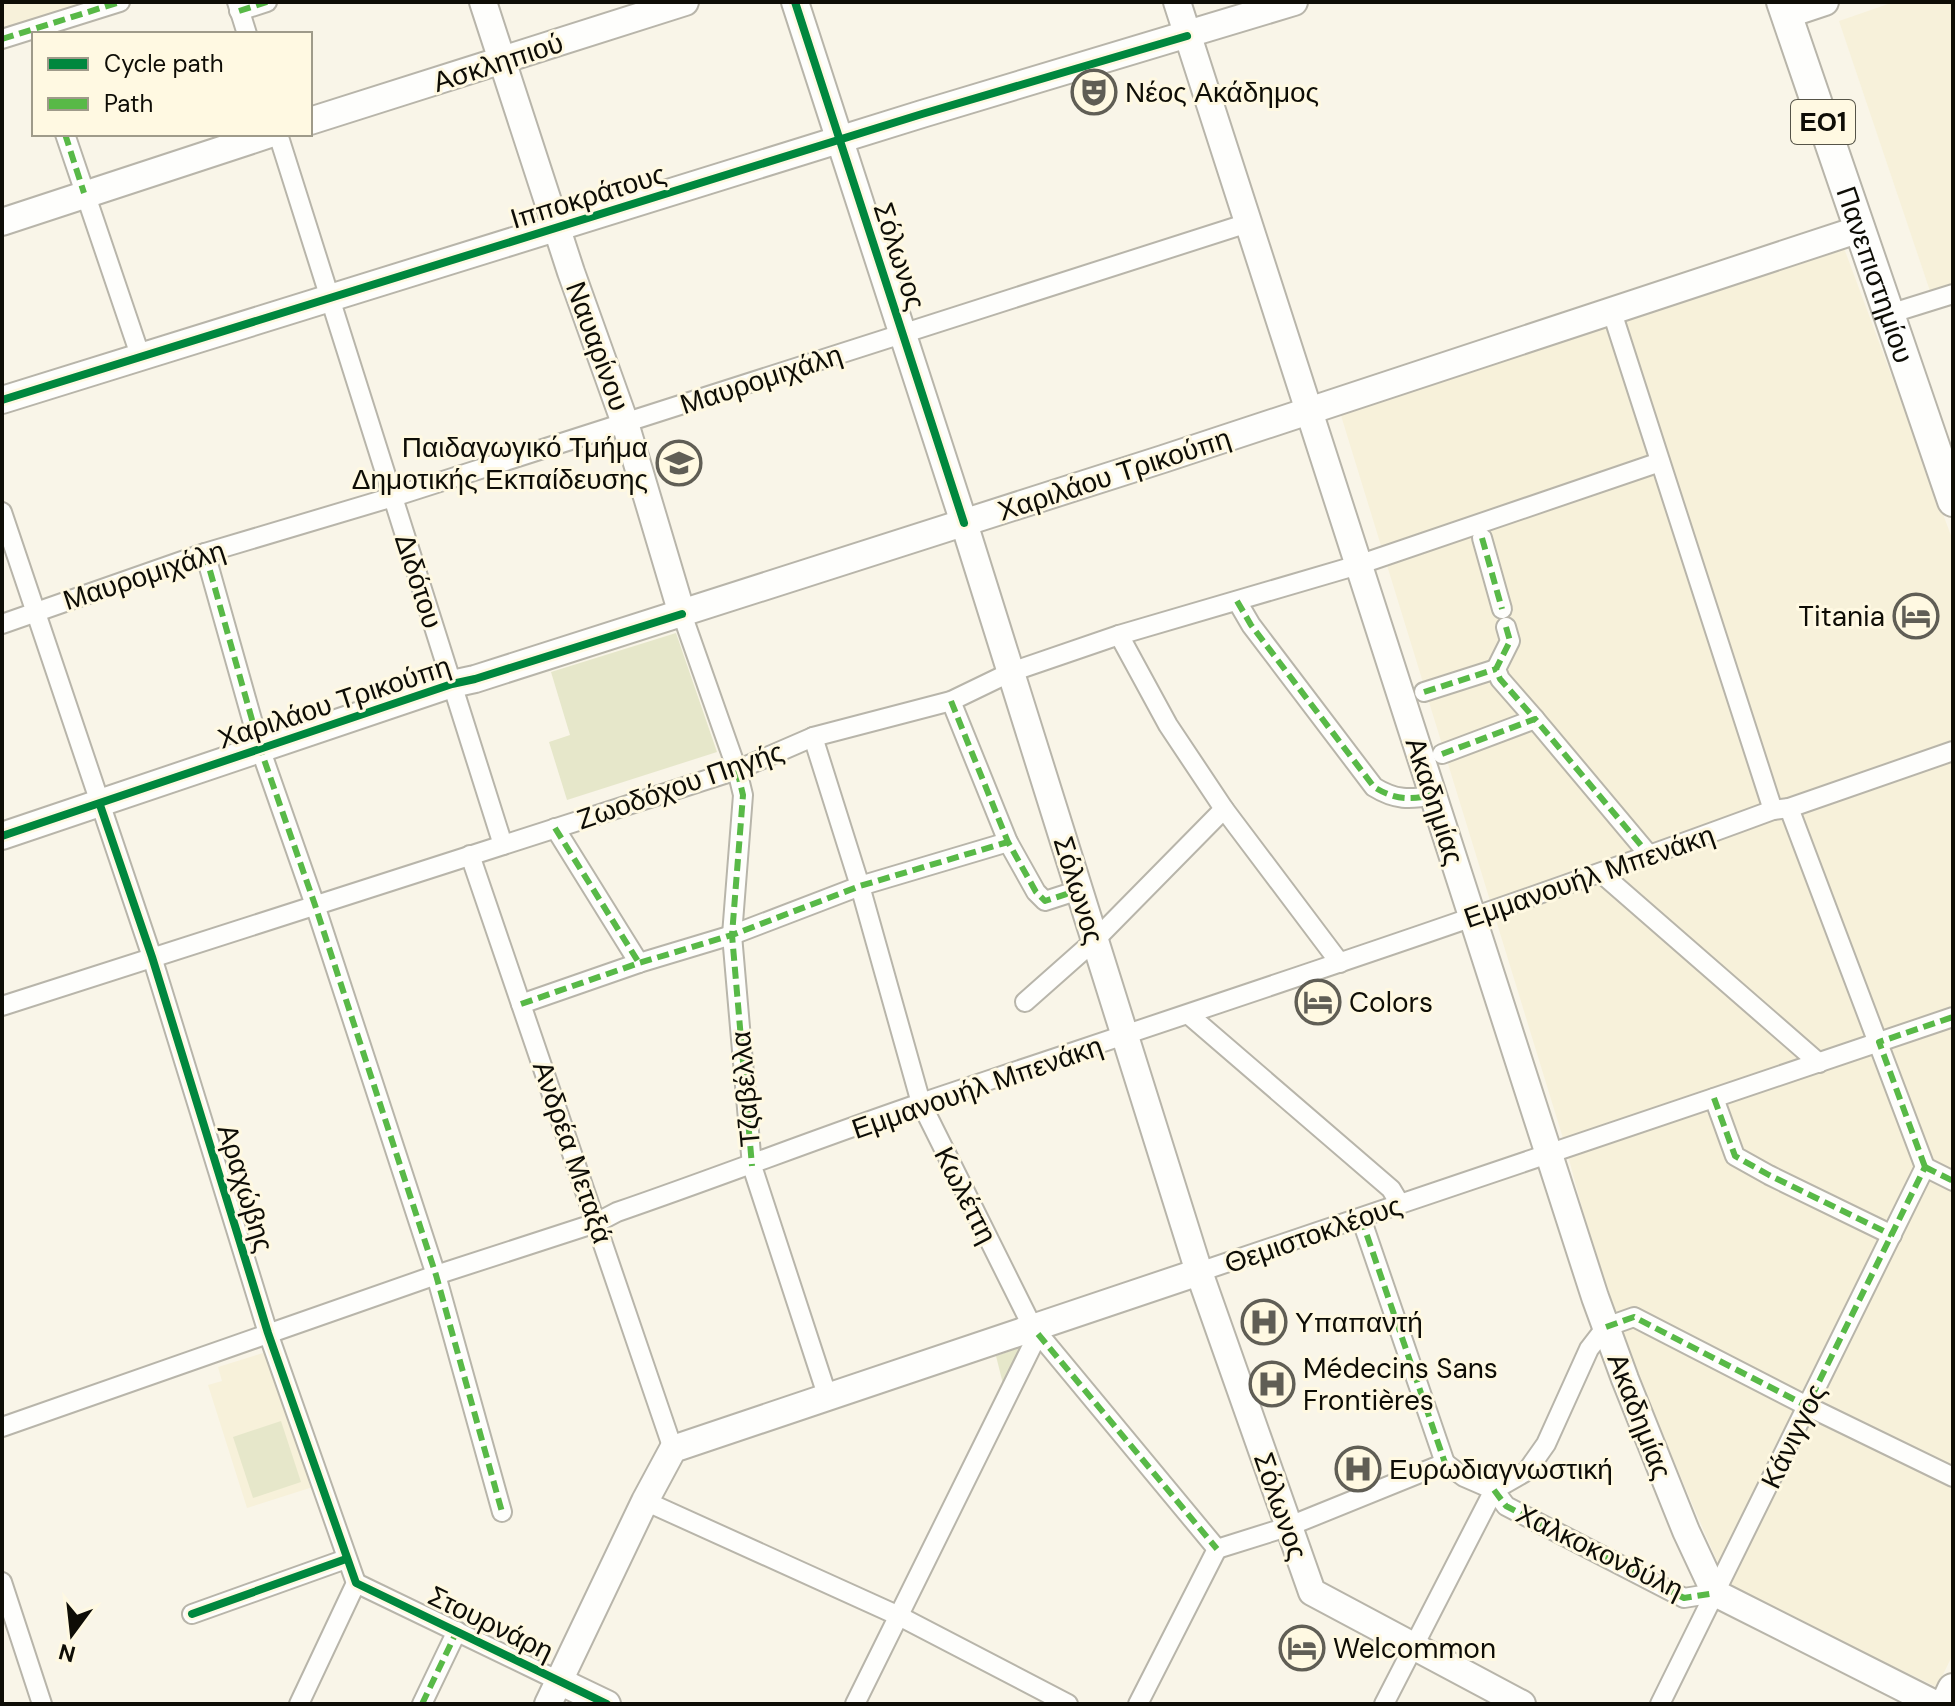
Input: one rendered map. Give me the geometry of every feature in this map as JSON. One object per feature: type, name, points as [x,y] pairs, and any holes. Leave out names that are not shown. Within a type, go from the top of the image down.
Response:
[{"type":"main road","name":"Πανεπιστημίου","points":[[1784,8],[1953,501]]},
{"type":"main road","points":[[1946,1704],[1953,1689]]},
{"type":"street","points":[[42,32],[120,2]]},
{"type":"street","points":[[246,32],[238,6],[267,2]]},
{"type":"street","name":"Ναυαρίνου","points":[[483,2],[557,229],[625,423],[682,614],[737,770]]},
{"type":"street","name":"Ασκληπιού","points":[[312,120],[685,2]]},
{"type":"street","name":"Σόλωνος","points":[[795,2],[964,523],[1199,1272],[1287,1527],[1312,1592],[1412,1647]]},
{"type":"street","name":"Ακαδημίας","points":[[1177,2],[1606,1327],[1686,1531],[1715,1593]]},
{"type":"street","name":"Ιπποκράτους","points":[[2,400],[922,114],[1294,2]]},
{"type":"street","points":[[1784,8],[1825,2]]},
{"type":"street","points":[[2,39],[32,36]]},
{"type":"street","points":[[66,136],[141,358]]},
{"type":"street","points":[[2,222],[264,136]]},
{"type":"street","name":"Διδότου","points":[[279,136],[503,845]]},
{"type":"street","name":"Μαυρομιχάλη","points":[[2,624],[205,553],[393,497],[1248,223]]},
{"type":"street","name":"Χαριλάου Τρικούπη","points":[[2,836],[452,684],[964,523],[1860,229]]},
{"type":"street","points":[[1889,314],[1953,294]]},
{"type":"street","points":[[1611,309],[1660,462],[1781,809],[1879,1042],[1925,1167],[1953,1181]]},
{"type":"street","name":"Ζωοδόχου Πηγής","points":[[2,1006],[737,770],[813,737],[951,701],[1011,672],[1119,635],[1358,565],[1660,462]]},
{"type":"street","name":"Αραχώβης","points":[[2,512],[152,957],[268,1333],[356,1583]]},
{"type":"street","points":[[1424,692],[1496,669],[1510,641],[1482,538]]},
{"type":"street","points":[[205,553],[260,748],[315,905],[436,1275],[502,1512]]},
{"type":"street","points":[[1237,601],[1251,625],[1374,787],[1389,797],[1408,800],[1433,795]]},
{"type":"street","points":[[1119,635],[1168,725],[1224,809],[1340,963]]},
{"type":"street","points":[[1496,669],[1500,679],[1650,856]]},
{"type":"street","points":[[951,701],[1008,842],[1036,892],[1045,901],[1079,890]]},
{"type":"street","points":[[1442,754],[1535,719]]},
{"type":"street","name":"Κωλέττη","points":[[813,737],[860,886],[921,1103],[1035,1330],[1217,1549]]},
{"type":"street","name":"Εμμανουήλ Μπενάκη","points":[[2,1427],[436,1275],[596,1223],[617,1212],[921,1103],[1125,1037],[1953,751]]},
{"type":"street","name":"Τζαβέλλα","points":[[737,770],[743,795],[732,935],[752,1166],[828,1398]]},
{"type":"street","points":[[1025,1002],[1095,940],[1224,809]]},
{"type":"street","points":[[555,828],[639,963]]},
{"type":"street","points":[[521,1004],[732,935],[860,886],[1008,842]]},
{"type":"street","name":"Ανδρέα Μεταξά","points":[[470,855],[673,1449]]},
{"type":"street","points":[[1601,873],[1819,1063]]},
{"type":"street","points":[[1189,1015],[1391,1189],[1400,1204]]},
{"type":"street","name":"Θεμιστοκλέους","points":[[673,1449],[1035,1330],[1953,1017]]},
{"type":"street","points":[[1714,1098],[1735,1156],[1892,1235]]},
{"type":"street","name":"Κάνιγγος","points":[[1660,1704],[1925,1167]]},
{"type":"street","points":[[1138,1704],[1217,1549],[1287,1527],[1445,1463],[1361,1218]]},
{"type":"street","points":[[1384,1704],[1494,1490],[1527,1471],[1546,1444],[1589,1349],[1606,1327],[1634,1317],[1953,1477]]},
{"type":"street","points":[[855,1704],[1035,1330]]},
{"type":"street","points":[[554,1693],[673,1449]]},
{"type":"street","name":"Χαλκοκονδύλη","points":[[1445,1463],[1464,1477],[1494,1490],[1506,1506],[1684,1598],[1715,1593],[1935,1704]]},
{"type":"street","points":[[645,1501],[899,1616],[1068,1704]]},
{"type":"street","points":[[192,1614],[346,1559]]},
{"type":"street","points":[[2,1582],[42,1704]]},
{"type":"street","points":[[299,1704],[356,1583]]},
{"type":"street","name":"Στουρνάρη","points":[[356,1583],[457,1631],[554,1693],[607,1704]]},
{"type":"street","points":[[422,1704],[457,1631]]},
{"type":"street","points":[[1412,1647],[1522,1704]]},
{"type":"shaded area","points":[[2,2],[96,2],[2,32]]},
{"type":"shaded area","points":[[1894,2],[1953,2],[1953,284],[1930,291],[1839,21]]},
{"type":"shaded area","points":[[1841,240],[1953,541],[1953,1654],[1937,1687],[1729,1589],[1610,1313],[1566,1148],[1339,409]]},
{"type":"shaded area","points":[[273,1350],[316,1486],[247,1508],[208,1385],[222,1381],[218,1367]]},
{"type":"green space","points":[[676,633],[717,752],[567,800],[549,742],[570,735],[551,672]]},
{"type":"green space","points":[[1024,1346],[1004,1388],[996,1356]]},
{"type":"green space","points":[[281,1421],[301,1482],[253,1498],[233,1437]]},
{"type":"marked path","points":[[2,39],[120,2]]},
{"type":"marked path","points":[[239,11],[267,2]]},
{"type":"marked path","points":[[66,136],[84,193]]},
{"type":"marked path","points":[[1482,538],[1502,609]]},
{"type":"marked path","points":[[205,553],[260,748],[315,905],[436,1275],[502,1512]]},
{"type":"marked path","points":[[1237,601],[1251,625],[1374,787],[1403,798],[1433,795]]},
{"type":"marked path","points":[[1506,627],[1510,641],[1496,669],[1500,679],[1535,719]]},
{"type":"marked path","points":[[1424,692],[1496,669]]},
{"type":"marked path","points":[[951,701],[1008,842],[1036,892],[1045,901],[1079,890]]},
{"type":"marked path","points":[[1442,754],[1535,719],[1650,856]]},
{"type":"marked path","points":[[737,770],[743,795],[732,935],[752,1166]]},
{"type":"marked path","points":[[555,828],[639,963]]},
{"type":"marked path","points":[[521,1004],[732,935],[860,886],[1008,842]]},
{"type":"marked path","points":[[1925,1167],[1879,1042],[1953,1017]]},
{"type":"marked path","points":[[1714,1098],[1735,1156],[1892,1235]]},
{"type":"marked path","points":[[1925,1167],[1953,1181]]},
{"type":"marked path","points":[[1606,1327],[1634,1317],[1807,1406],[1925,1167]]},
{"type":"marked path","points":[[1361,1218],[1445,1463]]},
{"type":"marked path","points":[[1038,1334],[1217,1549]]},
{"type":"marked path","points":[[1494,1490],[1506,1506],[1684,1598],[1715,1593]]},
{"type":"marked path","points":[[422,1704],[457,1631]]},
{"type":"cycle path","points":[[795,2],[964,523]]},
{"type":"cycle path","points":[[2,400],[922,114],[1187,36]]},
{"type":"cycle path","points":[[2,836],[452,684],[682,614]]},
{"type":"cycle path","points":[[100,805],[152,957],[268,1333],[356,1583],[607,1704]]},
{"type":"cycle path","points":[[192,1614],[346,1559]]},
{"type":"place","name":"Νέος Ακάδημος","points":[[1094,92]]},
{"type":"place","name":"Παιδαγωγικό Τμήμα Δημοτικής Εκπαίδευσης","points":[[679,463]]},
{"type":"place","name":"Titania","points":[[1916,616]]},
{"type":"place","name":"Colors","points":[[1318,1002]]},
{"type":"place","name":"Υπαπαντή","points":[[1264,1322]]},
{"type":"place","name":"Médecins Sans Frontières","points":[[1272,1384]]},
{"type":"place","name":"Ευρωδιαγνωστική","points":[[1358,1469]]},
{"type":"place","name":"Welcommon","points":[[1302,1648]]}]
